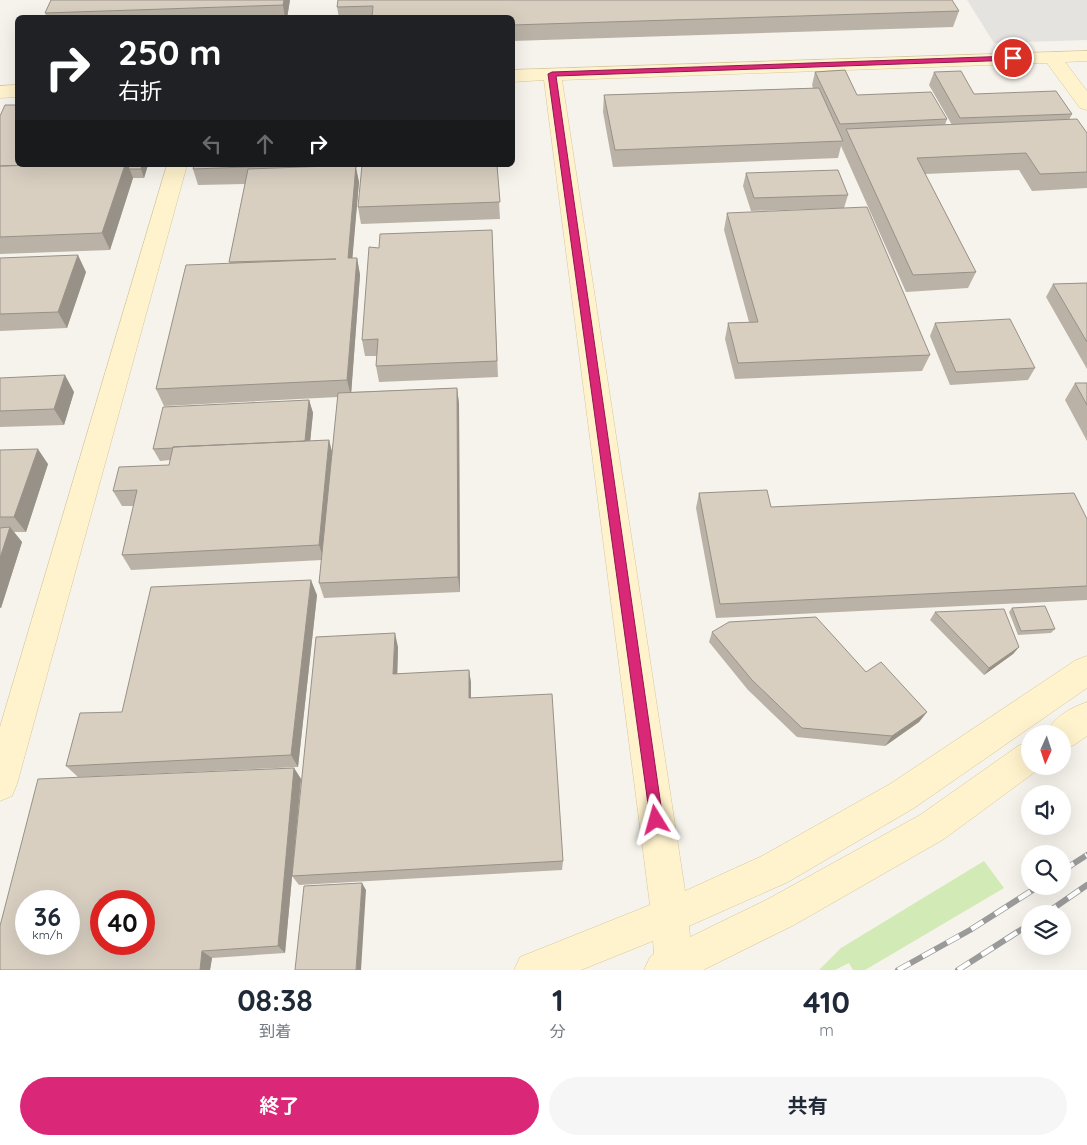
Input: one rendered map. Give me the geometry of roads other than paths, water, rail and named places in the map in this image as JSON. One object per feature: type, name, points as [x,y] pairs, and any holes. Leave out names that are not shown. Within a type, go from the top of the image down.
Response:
[{"type":"street","points":[[515,76],[1087,56]]},
{"type":"street","points":[[1052,57],[1087,104]]},
{"type":"street","points":[[552,74],[670,916],[671,969],[781,912],[932,827],[1021,763]]},
{"type":"street","points":[[0,92],[15,91]]},
{"type":"street","points":[[0,784],[176,167]]},
{"type":"street","points":[[533,970],[670,916],[775,869],[902,796],[1087,670]]},
{"type":"street","points":[[1071,728],[1087,717]]},
{"type":"railway","points":[[1071,865],[1087,855]]},
{"type":"railway","points":[[1058,905],[1087,885]]},
{"type":"railway","points":[[898,970],[970,930],[1025,895]]},
{"type":"railway","points":[[958,970],[1021,930]]}]
